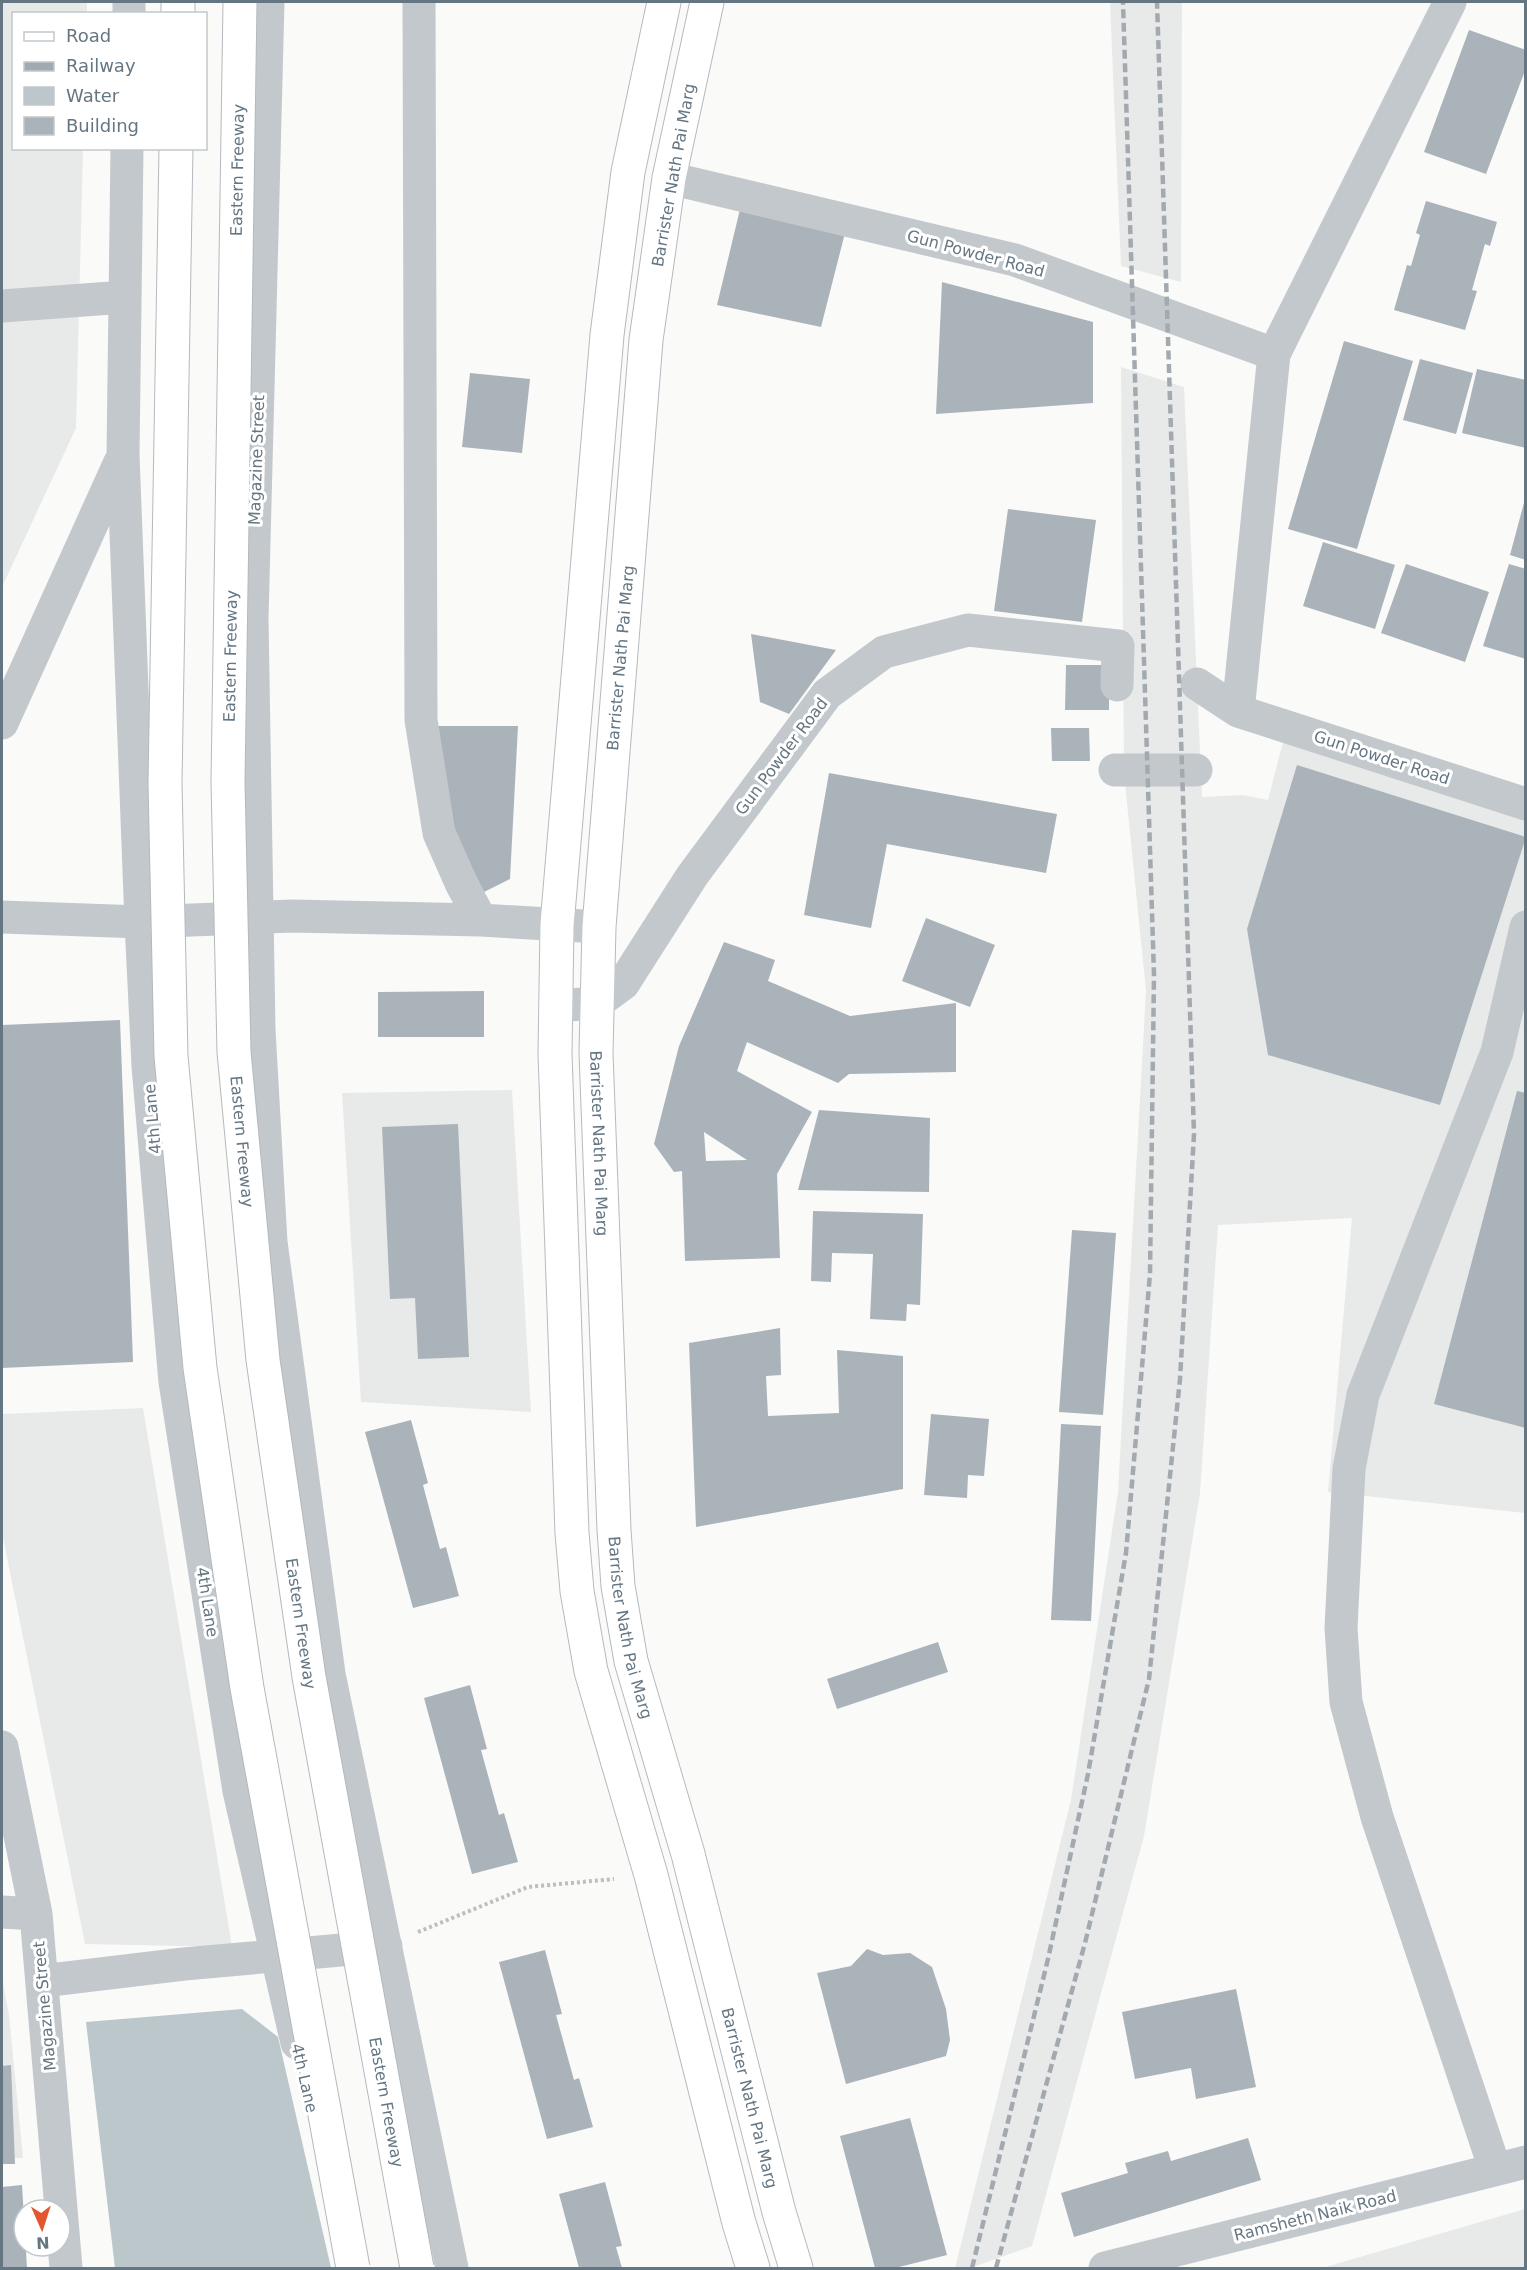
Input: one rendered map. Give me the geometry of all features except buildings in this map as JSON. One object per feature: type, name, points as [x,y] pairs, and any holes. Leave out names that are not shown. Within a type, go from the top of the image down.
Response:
[{"type":"main road","name":"Eastern Freeway","points":[[240,2],[228,782],[234,1052],[263,1360],[307,1666],[417,2268]]},
{"type":"main road","points":[[664,2],[627,172],[607,335],[557,924],[555,1054],[572,1533],[577,1591],[591,1671],[651,1875],[739,2223],[753,2268]]},
{"type":"main road","name":"Barrister Nath Pai Marg","points":[[707,2],[669,178],[646,340],[599,927],[596,1053],[618,1586],[631,1661],[688,1854],[779,2212],[796,2268]]},
{"type":"main road","points":[[176,150],[165,783],[171,1056],[200,1368],[245,1676],[354,2268]]},
{"type":"street","name":"Magazine Street","points":[[268,2],[252,619],[259,1030],[271,1242],[329,1674],[452,2268]]},
{"type":"street","points":[[419,2],[421,720],[439,833],[462,885],[481,920]]},
{"type":"street","points":[[1238,711],[1274,354],[1450,2]]},
{"type":"street","points":[[2,723],[123,455],[127,150]]},
{"type":"street","name":"Gun Powder Road","points":[[669,178],[1015,260],[1274,354]]},
{"type":"street","points":[[2,306],[125,297]]},
{"type":"street","name":"4th Lane","points":[[123,455],[148,1066],[175,1382],[239,1791],[321,2148],[354,2268]]},
{"type":"street","name":"Gun Powder Road","points":[[597,1003],[623,984],[692,876],[827,694],[884,652],[968,630],[1118,646],[1117,685]]},
{"type":"street","name":"Gun Powder Road","points":[[1197,684],[1238,711],[1526,804]]},
{"type":"street","points":[[1115,770],[1196,770]]},
{"type":"street","points":[[2,917],[141,922],[292,916],[481,920],[599,927]]},
{"type":"street","points":[[1510,2165],[1377,1817],[1346,1702],[1341,1628],[1349,1469],[1363,1395],[1497,1052],[1526,927]]},
{"type":"street","points":[[555,1006],[597,1003]]},
{"type":"street","name":"Magazine Street","points":[[2,1747],[36,1914],[66,2268]]},
{"type":"street","points":[[2,1912],[36,1914]]},
{"type":"street","points":[[42,1981],[184,1964],[386,1946]]},
{"type":"street","name":"Ramsheth Naik Road","points":[[1105,2268],[1510,2165]]},
{"type":"path","points":[[426,1929],[528,1887],[651,1875]]},
{"type":"shaded area","points":[[2,2],[87,2],[87,12],[12,12],[12,150],[83,150],[76,428],[2,587]]},
{"type":"shaded area","points":[[1110,2],[1182,2],[1181,282],[1121,266]]},
{"type":"shaded area","points":[[1121,367],[1184,387],[1202,797],[1243,795],[1268,800],[1283,742],[1525,815],[1525,1513],[1328,1492],[1352,1218],[1218,1225],[1200,1493],[1144,1836],[1032,2246],[973,2267],[955,2268],[1071,1800],[1118,1492],[1146,991],[1124,773]]},
{"type":"shaded area","points":[[512,1090],[531,1412],[361,1402],[342,1093]]},
{"type":"shaded area","points":[[143,1408],[232,1947],[85,1944],[2,1533],[2,1414]]},
{"type":"shaded area","points":[[2,1977],[9,2015],[23,2158],[2,2158]]},
{"type":"shaded area","points":[[1525,2209],[1525,2268],[1322,2268]]},
{"type":"water","points":[[242,2009],[278,2037],[331,2268],[115,2268],[86,2022]]},
{"type":"railway","points":[[972,2268],[1048,1959],[1088,1774],[1126,1553],[1150,1274],[1154,975],[1123,2]]},
{"type":"railway","points":[[996,2268],[1085,1943],[1149,1679],[1180,1379],[1194,1134],[1157,2]]}]
